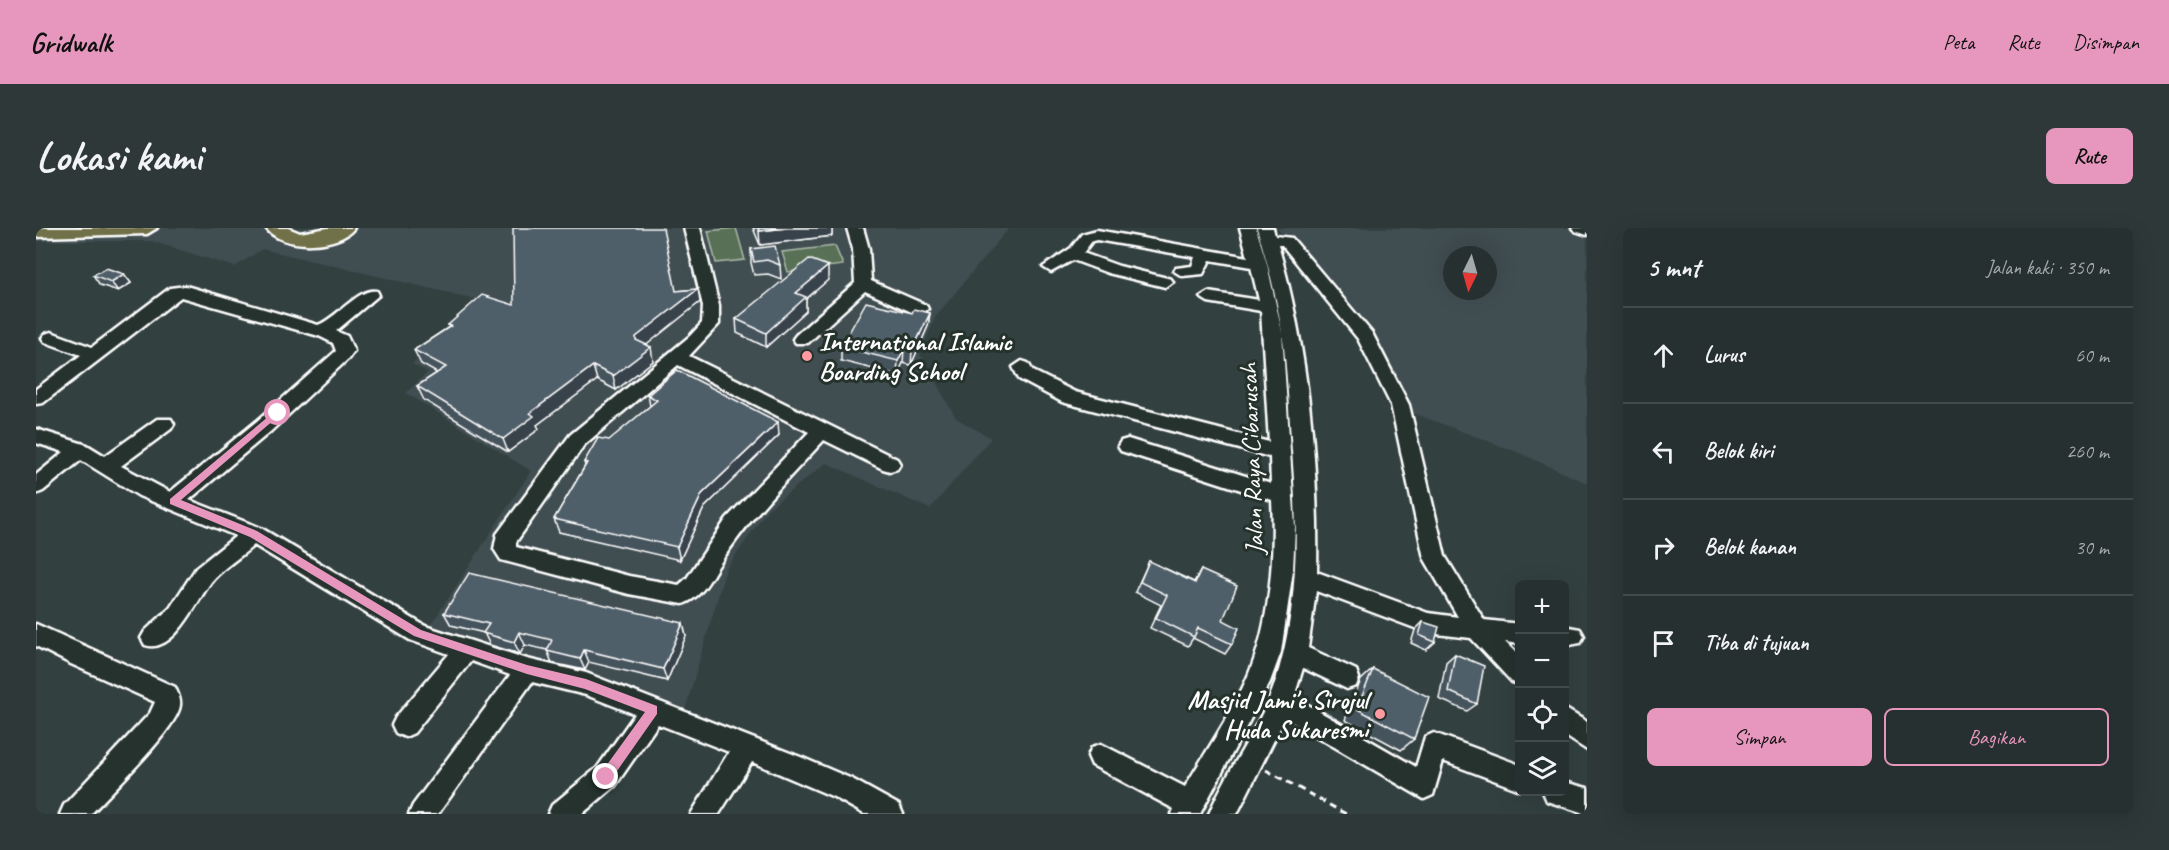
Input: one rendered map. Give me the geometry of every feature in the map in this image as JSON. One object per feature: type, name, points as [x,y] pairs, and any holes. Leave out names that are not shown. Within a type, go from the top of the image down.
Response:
[{"type":"main road","points":[[36,231],[147,228]]},
{"type":"main road","points":[[259,228],[302,238],[315,238],[344,228]]},
{"type":"street","points":[[692,228],[712,319],[704,332],[605,414],[568,450],[505,540],[505,549],[509,554],[629,585],[683,596],[695,584],[734,524],[822,430]]},
{"type":"street","points":[[855,228],[861,249],[863,285]]},
{"type":"street","name":"Jalan Raya Cibarusah","points":[[1188,809],[1247,702],[1269,652],[1284,540],[1279,403],[1269,307],[1248,228]]},
{"type":"street","points":[[1580,228],[1587,230]]},
{"type":"street","points":[[1267,234],[1287,241],[1366,337],[1400,405],[1435,558],[1478,630],[1515,669]]},
{"type":"street","name":"Jalan Raya Cibarusah","points":[[1222,814],[1278,702],[1292,664],[1306,587],[1307,514],[1291,338],[1286,308],[1267,234]]},
{"type":"street","points":[[1051,267],[1072,255],[1087,237],[1097,235],[1258,264]]},
{"type":"street","points":[[1182,271],[1190,272],[1199,269],[1204,253]]},
{"type":"street","points":[[1072,255],[1101,263],[1114,270],[1165,282]]},
{"type":"street","points":[[863,285],[920,309]]},
{"type":"street","points":[[802,339],[863,285]]},
{"type":"street","points":[[36,398],[95,354],[148,310],[181,291],[322,331],[340,340],[345,351],[342,355],[264,426],[173,501]]},
{"type":"street","points":[[322,331],[332,326],[370,295]]},
{"type":"street","points":[[1208,297],[1269,307]]},
{"type":"street","points":[[51,338],[95,354]]},
{"type":"street","points":[[675,356],[890,464]]},
{"type":"street","points":[[1022,367],[1025,375],[1069,397],[1280,452]]},
{"type":"street","points":[[106,466],[164,424]]},
{"type":"street","points":[[36,436],[80,450],[135,486],[253,534],[409,628],[443,643],[527,669],[586,684],[843,788],[890,814]]},
{"type":"street","points":[[1128,446],[1282,495]]},
{"type":"street","points":[[36,486],[80,450]]},
{"type":"street","points":[[153,638],[178,615],[204,574],[253,534]]},
{"type":"street","points":[[1279,588],[1306,587],[1413,619],[1515,634]]},
{"type":"street","points":[[36,634],[79,657],[166,695],[168,705],[159,721],[73,814]]},
{"type":"street","points":[[405,725],[467,649]]},
{"type":"street","points":[[1264,665],[1292,664],[1347,678]]},
{"type":"street","points":[[422,814],[527,669]]},
{"type":"street","points":[[1278,702],[1424,786],[1434,745],[1515,775]]},
{"type":"street","points":[[561,814],[606,777],[653,710]]},
{"type":"street","points":[[1569,723],[1587,738]]},
{"type":"street","points":[[704,814],[746,749]]},
{"type":"street","points":[[1101,756],[1188,809]]},
{"type":"street","points":[[1569,796],[1587,801]]},
{"type":"path","points":[[1250,762],[1346,814]]},
{"type":"shaded area","points":[[36,228],[1009,228],[936,316],[920,354],[956,418],[991,438],[930,509],[826,463],[768,509],[726,569],[683,717],[425,634],[531,471],[406,393],[428,372],[412,364],[483,301],[262,249],[235,267],[151,241],[36,241]]},
{"type":"shaded area","points":[[1277,228],[1587,228],[1587,483],[1517,452],[1402,409],[1366,337]]},
{"type":"green space","points":[[736,228],[745,260],[716,263],[708,231]]},
{"type":"green space","points":[[835,246],[843,265],[788,272],[782,252]]},
{"type":"building","points":[[513,228],[663,228],[676,291],[698,289],[636,337],[636,340],[651,347],[613,376],[593,366],[530,413],[534,416],[503,439],[417,386],[446,367],[414,350],[451,326],[448,325],[482,295],[514,305]]},
{"type":"building","points":[[758,228],[787,228],[759,231]]},
{"type":"building","points":[[775,246],[780,265],[767,260],[754,262],[751,249]]},
{"type":"building","points":[[809,259],[828,266],[796,293],[806,297],[766,333],[736,319]]},
{"type":"building","points":[[106,268],[124,274],[111,282],[93,275]]},
{"type":"building","points":[[866,302],[912,313],[914,309],[930,313],[912,351],[904,349],[898,361],[841,347]]},
{"type":"building","points":[[677,370],[778,422],[702,494],[677,547],[554,519],[587,463],[584,462],[598,438],[609,440],[657,400],[648,395]]},
{"type":"building","points":[[1149,561],[1195,583],[1201,570],[1237,586],[1223,620],[1239,628],[1232,644],[1198,628],[1194,637],[1156,618],[1167,595],[1140,582]]},
{"type":"building","points":[[469,573],[683,623],[663,669],[584,650],[580,659],[547,651],[552,640],[519,632],[514,642],[483,633],[489,624],[444,613]]},
{"type":"building","points":[[1423,622],[1439,627],[1435,642],[1419,635]]},
{"type":"building","points":[[1455,654],[1484,666],[1477,704],[1448,691]]},
{"type":"building","points":[[1373,669],[1429,697],[1414,739],[1357,709]]},
{"type":"place","name":"International Islamic Boarding School","points":[[807,356]]},
{"type":"place","name":"Masjid Jami'e Sirojul Huda Sukaresmi","points":[[1380,714]]},
{"type":"route","points":[[278,413],[173,501],[253,534],[356,598],[418,633],[527,669],[586,684],[653,710],[606,777]]}]
